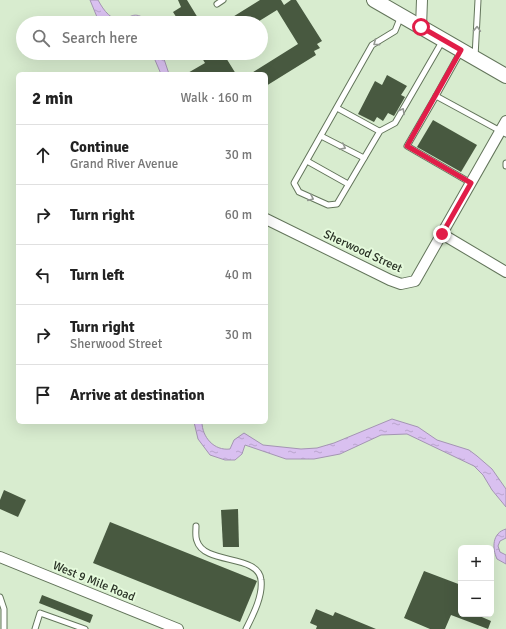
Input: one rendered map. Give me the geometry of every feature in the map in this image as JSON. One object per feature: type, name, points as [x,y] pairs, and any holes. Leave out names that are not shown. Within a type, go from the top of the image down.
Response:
[{"type":"main road","points":[[374,0],[506,76]]},
{"type":"street","points":[[421,27],[422,0]]},
{"type":"street","name":"Sherwood Street","points":[[268,220],[401,284],[414,281],[471,183],[503,132],[506,121]]},
{"type":"street","points":[[442,234],[506,272]]},
{"type":"street","name":"West 9 Mile Road","points":[[0,557],[161,626],[178,629]]},
{"type":"lane","points":[[217,4],[223,0]]},
{"type":"lane","points":[[475,58],[478,0]]},
{"type":"lane","points":[[401,16],[395,31],[372,45],[294,183],[299,192],[328,205],[336,204],[380,131],[395,124],[444,40]]},
{"type":"lane","points":[[461,50],[407,146],[471,183]]},
{"type":"lane","points":[[436,96],[503,132]]},
{"type":"lane","points":[[337,108],[380,131]]},
{"type":"lane","points":[[321,136],[364,158]]},
{"type":"lane","points":[[307,161],[348,184]]},
{"type":"lane","points":[[196,526],[196,540],[199,546],[205,551],[216,556],[252,566],[259,571],[261,578],[260,590],[255,609],[246,629]]},
{"type":"lane","points":[[0,597],[4,609],[4,629]]},
{"type":"lane","points":[[35,629],[40,613],[85,629]]},
{"type":"water","points":[[90,0],[98,0],[110,16],[97,16]]},
{"type":"water","points":[[155,60],[164,60],[168,72],[160,72]]},
{"type":"water","points":[[392,419],[418,427],[437,440],[469,450],[492,469],[506,489],[506,507],[492,490],[483,475],[474,466],[407,434],[381,435],[340,454],[314,459],[286,459],[245,445],[242,454],[235,460],[225,460],[210,455],[198,439],[194,424],[202,424],[204,433],[210,442],[219,448],[224,449],[230,449],[234,440],[244,433],[263,445],[301,449],[317,448],[334,443]]},
{"type":"water","points":[[506,529],[506,538],[500,541],[498,546],[500,552],[506,555],[506,564],[497,559],[494,550],[494,541],[501,531]]},
{"type":"building","points":[[178,0],[187,0],[197,16],[176,16],[173,12],[181,7]]},
{"type":"building","points":[[260,0],[281,0],[284,5],[291,0],[296,0],[322,41],[317,44],[320,48],[314,51],[316,55],[268,85],[268,72],[253,72],[298,44],[277,10],[267,16],[234,16]]},
{"type":"building","points":[[203,60],[227,60],[235,72],[189,72],[205,63]]},
{"type":"building","points":[[387,75],[407,86],[401,95],[405,97],[394,116],[388,113],[383,121],[377,117],[374,122],[358,114],[375,81],[382,85]]},
{"type":"building","points":[[433,120],[477,145],[461,172],[417,147]]},
{"type":"building","points":[[4,490],[26,500],[18,517],[0,509],[0,500]]},
{"type":"building","points":[[238,509],[239,547],[223,547],[221,510]]},
{"type":"building","points":[[110,522],[257,581],[240,622],[93,563]]},
{"type":"building","points":[[424,571],[458,584],[458,617],[482,617],[491,621],[488,629],[451,615],[445,629],[430,629],[404,618]]},
{"type":"building","points":[[42,595],[93,615],[90,623],[39,603]]},
{"type":"building","points":[[316,609],[333,616],[335,612],[376,629],[316,629],[317,626],[310,623]]},
{"type":"route","points":[[421,27],[461,50],[407,146],[471,183],[442,234]]}]
